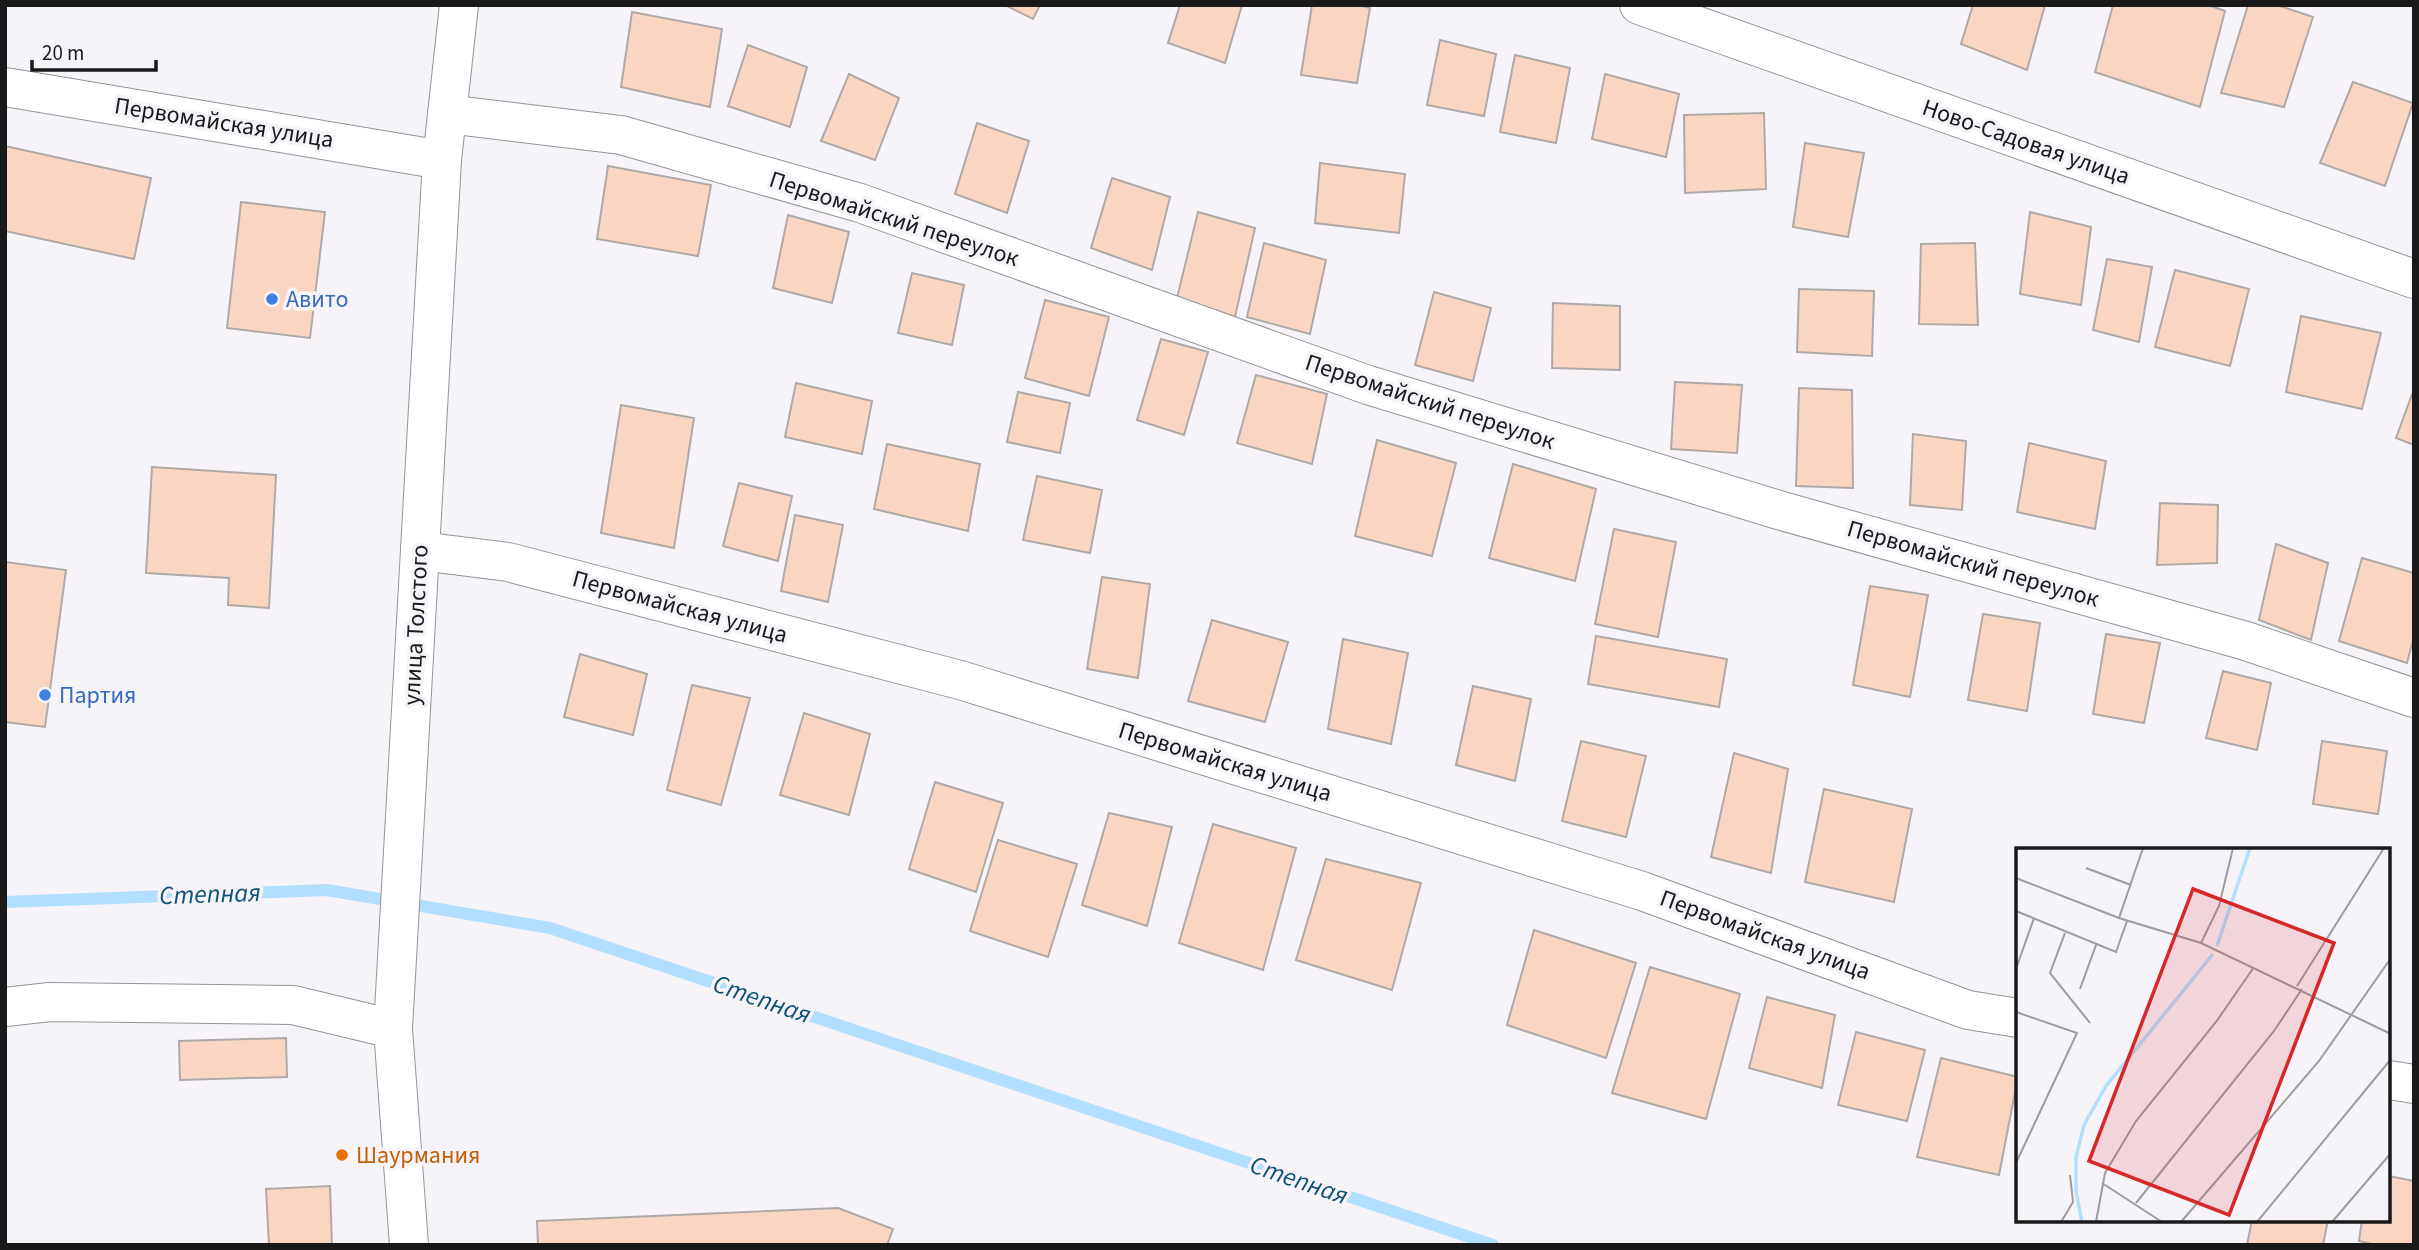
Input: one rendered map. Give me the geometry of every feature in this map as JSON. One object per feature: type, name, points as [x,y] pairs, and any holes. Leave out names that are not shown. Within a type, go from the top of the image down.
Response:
[{"type":"street","name":"улица Толстого","points":[[409,1245],[394,1012],[442,160],[458,5]]},
{"type":"street","name":"Ново-Садовая улица","points":[[1639,5],[2414,279]]},
{"type":"street","name":"Первомайская улица","points":[[5,87],[442,160]]},
{"type":"street","name":"Первомайский переулок","points":[[447,114],[621,135],[860,203],[1368,385],[1782,511],[2246,641],[2414,698]]},
{"type":"street","name":"Первомайская улица","points":[[420,551],[508,562],[960,680],[1643,891],[1968,1010],[2016,1018]]},
{"type":"street","points":[[5,1007],[50,1002],[293,1005],[394,1012]]},
{"type":"street","points":[[2391,1080],[2414,1084]]},
{"type":"building","points":[[1005,5],[1040,5],[1033,19]]},
{"type":"building","points":[[1180,5],[1242,5],[1225,63],[1168,43]]},
{"type":"building","points":[[1312,5],[1358,5],[1370,8],[1357,83],[1301,75]]},
{"type":"building","points":[[1973,5],[2045,5],[2027,70],[1961,44]]},
{"type":"building","points":[[2113,5],[2208,5],[2225,11],[2200,107],[2095,72]]},
{"type":"building","points":[[2248,5],[2277,5],[2313,17],[2284,107],[2221,93]]},
{"type":"building","points":[[632,12],[722,29],[710,107],[621,87]]},
{"type":"building","points":[[1440,40],[1496,54],[1484,116],[1427,105]]},
{"type":"building","points":[[748,45],[807,67],[790,127],[728,106]]},
{"type":"building","points":[[1515,55],[1570,68],[1556,143],[1500,132]]},
{"type":"building","points":[[849,74],[899,98],[875,160],[821,141]]},
{"type":"building","points":[[1605,74],[1679,94],[1666,157],[1592,139]]},
{"type":"building","points":[[2353,82],[2413,103],[2385,186],[2320,163]]},
{"type":"building","points":[[1764,113],[1766,189],[1685,193],[1684,115]]},
{"type":"building","points":[[977,123],[1029,141],[1007,213],[955,194]]},
{"type":"building","points":[[1805,143],[1864,153],[1848,237],[1793,227]]},
{"type":"building","points":[[5,146],[151,178],[134,259],[5,231]]},
{"type":"building","points":[[1320,163],[1405,174],[1399,233],[1315,223]]},
{"type":"building","points":[[608,166],[711,185],[698,256],[597,239]]},
{"type":"building","points":[[1112,178],[1170,197],[1152,270],[1091,248]]},
{"type":"building","points":[[241,202],[325,212],[310,338],[227,328]]},
{"type":"building","points":[[1198,212],[1255,228],[1235,317],[1177,298]]},
{"type":"building","points":[[2030,212],[2091,227],[2081,305],[2020,294]]},
{"type":"building","points":[[788,215],[849,232],[832,303],[773,288]]},
{"type":"building","points":[[1264,243],[1326,260],[1310,334],[1247,317]]},
{"type":"building","points":[[1975,243],[1978,325],[1919,324],[1921,244]]},
{"type":"building","points":[[2107,259],[2152,267],[2139,342],[2093,330]]},
{"type":"building","points":[[2175,270],[2249,289],[2230,366],[2155,347]]},
{"type":"building","points":[[912,273],[964,285],[952,345],[898,333]]},
{"type":"building","points":[[1799,289],[1874,291],[1872,356],[1797,352]]},
{"type":"building","points":[[1434,292],[1491,308],[1473,381],[1415,365]]},
{"type":"building","points":[[1045,300],[1109,317],[1089,396],[1025,378]]},
{"type":"building","points":[[1553,303],[1620,306],[1620,370],[1552,368]]},
{"type":"building","points":[[2301,316],[2381,333],[2362,409],[2286,392]]},
{"type":"building","points":[[1161,339],[1208,352],[1184,435],[1137,420]]},
{"type":"building","points":[[1256,375],[1327,394],[1312,464],[1237,443]]},
{"type":"building","points":[[1675,382],[1742,385],[1737,453],[1671,449]]},
{"type":"building","points":[[796,383],[872,401],[862,454],[785,437]]},
{"type":"building","points":[[1799,388],[1852,390],[1853,488],[1796,486]]},
{"type":"building","points":[[2414,389],[2414,445],[2396,438]]},
{"type":"building","points":[[1018,392],[1070,403],[1060,453],[1007,442]]},
{"type":"building","points":[[621,405],[694,418],[674,548],[601,533]]},
{"type":"building","points":[[1913,434],[1966,441],[1962,510],[1910,505]]},
{"type":"building","points":[[1377,440],[1456,463],[1432,556],[1355,536]]},
{"type":"building","points":[[2029,443],[2106,461],[2095,529],[2017,512]]},
{"type":"building","points":[[887,444],[980,464],[968,531],[874,509]]},
{"type":"building","points":[[1513,464],[1596,489],[1575,581],[1489,558]]},
{"type":"building","points":[[152,467],[276,475],[269,608],[228,605],[229,578],[146,573]]},
{"type":"building","points":[[1037,476],[1102,490],[1090,553],[1023,540]]},
{"type":"building","points":[[739,483],[792,496],[778,561],[723,546]]},
{"type":"building","points":[[2160,503],[2218,505],[2217,563],[2157,565]]},
{"type":"building","points":[[795,515],[843,525],[828,602],[781,591]]},
{"type":"building","points":[[1614,529],[1676,542],[1658,637],[1595,624]]},
{"type":"building","points":[[2276,544],[2328,563],[2311,640],[2259,620]]},
{"type":"building","points":[[2362,558],[2414,573],[2414,636],[2407,663],[2339,641]]},
{"type":"building","points":[[5,562],[66,570],[45,727],[5,722]]},
{"type":"building","points":[[1102,577],[1150,584],[1138,678],[1087,669]]},
{"type":"building","points":[[1870,586],[1928,595],[1910,697],[1853,685]]},
{"type":"building","points":[[1983,614],[2040,623],[2027,711],[1968,700]]},
{"type":"building","points":[[1212,620],[1288,642],[1265,722],[1188,701]]},
{"type":"building","points":[[2106,634],[2160,643],[2144,723],[2093,714]]},
{"type":"building","points":[[1596,636],[1727,659],[1719,707],[1588,684]]},
{"type":"building","points":[[1343,639],[1408,653],[1391,744],[1328,729]]},
{"type":"building","points":[[580,654],[647,674],[633,735],[564,717]]},
{"type":"building","points":[[2223,671],[2271,683],[2257,750],[2206,738]]},
{"type":"building","points":[[692,685],[750,698],[721,805],[667,790]]},
{"type":"building","points":[[1473,686],[1531,699],[1515,781],[1456,765]]},
{"type":"building","points":[[804,713],[870,734],[849,815],[780,795]]},
{"type":"building","points":[[1581,741],[1646,756],[1626,837],[1562,821]]},
{"type":"building","points":[[2322,741],[2387,751],[2378,814],[2313,804]]},
{"type":"building","points":[[1734,753],[1788,769],[1771,873],[1711,857]]},
{"type":"building","points":[[935,782],[1003,803],[976,892],[909,869]]},
{"type":"building","points":[[1824,789],[1912,809],[1894,902],[1805,882]]},
{"type":"building","points":[[1109,813],[1172,827],[1147,926],[1082,905]]},
{"type":"building","points":[[1213,824],[1296,848],[1263,970],[1179,943]]},
{"type":"building","points":[[998,840],[1077,864],[1048,957],[970,931]]},
{"type":"building","points":[[1326,859],[1421,883],[1392,990],[1296,960]]},
{"type":"building","points":[[1534,930],[1636,963],[1606,1058],[1507,1025]]},
{"type":"building","points":[[1650,967],[1740,994],[1706,1119],[1612,1093]]},
{"type":"building","points":[[1767,997],[1835,1015],[1822,1088],[1749,1068]]},
{"type":"building","points":[[1856,1032],[1925,1050],[1907,1121],[1838,1105]]},
{"type":"building","points":[[286,1038],[287,1077],[180,1080],[179,1041]]},
{"type":"building","points":[[1941,1058],[2016,1077],[1999,1175],[1917,1157]]},
{"type":"building","points":[[2391,1176],[2414,1181],[2414,1245],[2376,1245],[2359,1241],[2362,1222],[2391,1222]]},
{"type":"building","points":[[330,1186],[332,1245],[269,1245],[266,1189]]},
{"type":"building","points":[[838,1208],[893,1229],[887,1245],[538,1245],[537,1221]]},
{"type":"building","points":[[2252,1222],[2328,1222],[2323,1245],[2247,1245]]},
{"type":"waterway","name":"Степная","points":[[5,902],[327,890],[550,928],[1493,1245]]},
{"type":"place","name":"Авито","points":[[272,299]]},
{"type":"place","name":"Партия","points":[[45,695]]},
{"type":"place","name":"Шаурмания","points":[[342,1155]]}]
